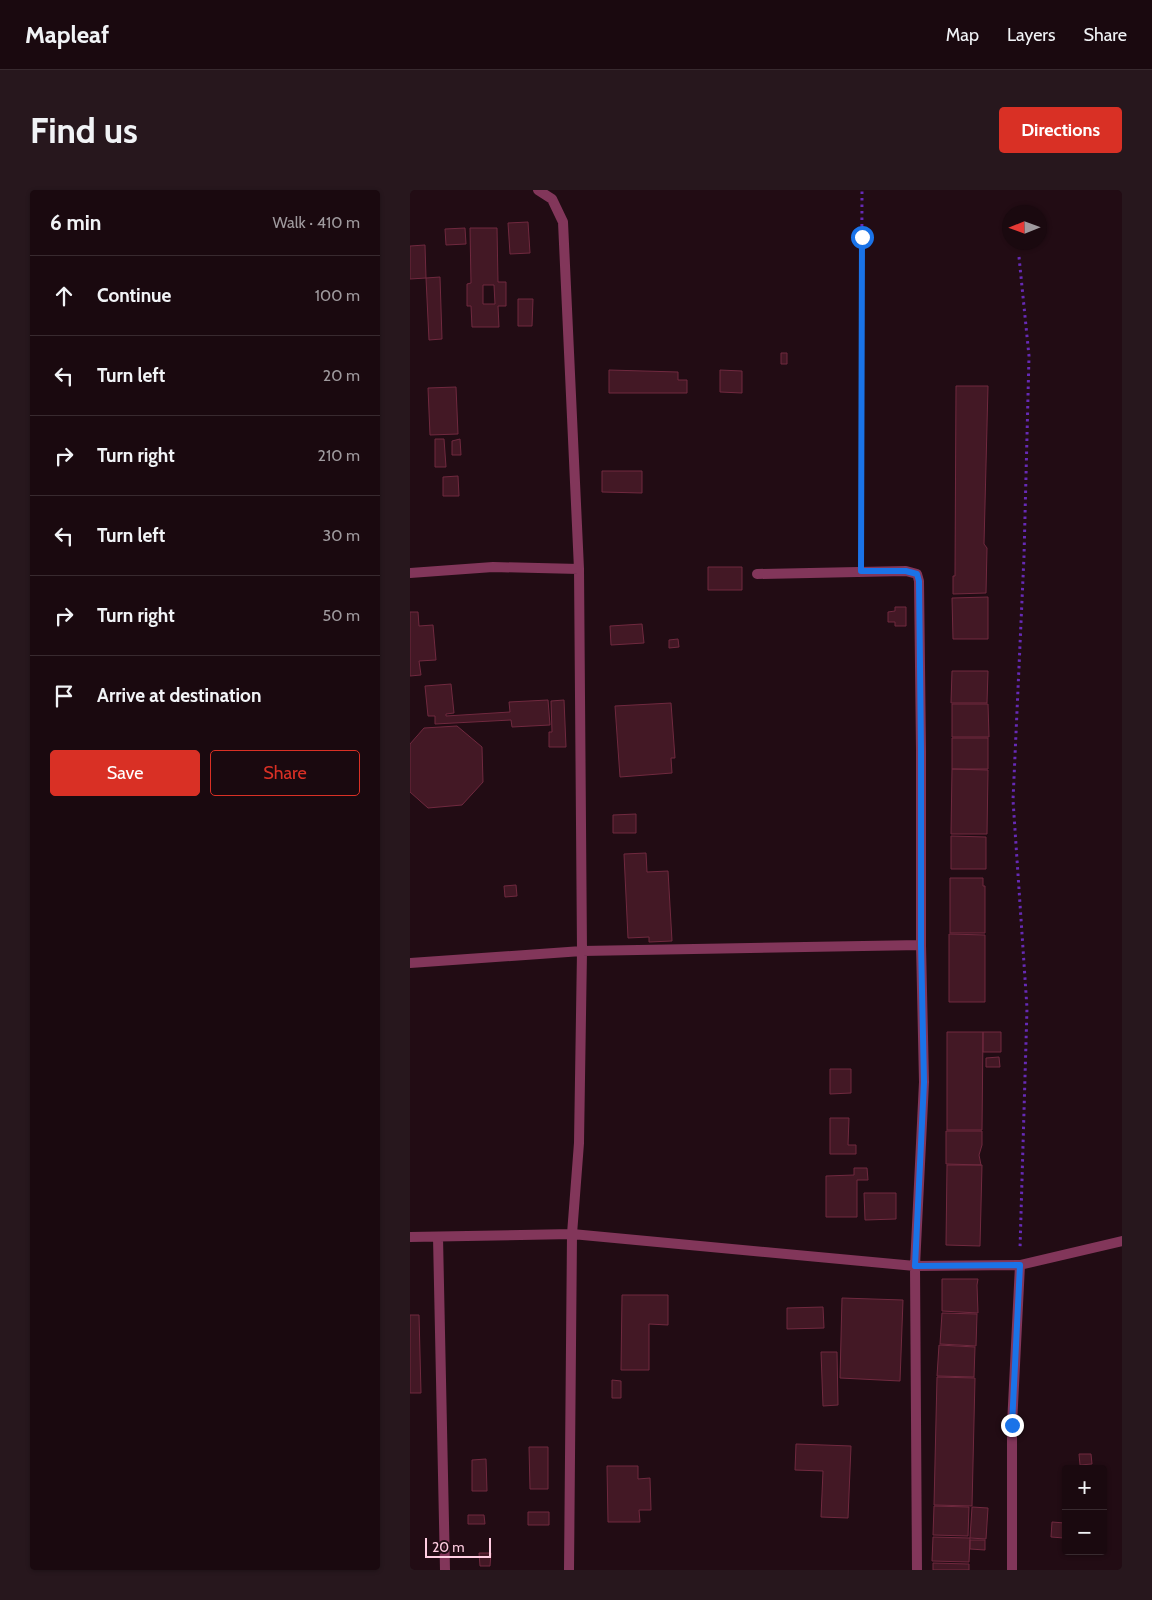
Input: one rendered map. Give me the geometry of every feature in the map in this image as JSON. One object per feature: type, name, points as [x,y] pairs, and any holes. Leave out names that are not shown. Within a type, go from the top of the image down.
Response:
[{"type":"street","points":[[538,190],[552,200],[563,222],[578,569],[582,951],[580,1143],[572,1234],[569,1570]]},
{"type":"street","points":[[410,573],[493,568],[578,569]]},
{"type":"street","points":[[757,574],[906,571],[917,574],[919,581],[921,945],[924,1082],[915,1266],[917,1570]]},
{"type":"street","points":[[410,963],[582,951],[921,945]]},
{"type":"street","points":[[410,1237],[572,1234],[915,1266],[1020,1265],[1122,1240]]},
{"type":"street","points":[[438,1237],[445,1570]]},
{"type":"street","points":[[1012,1570],[1012,1425],[1020,1265]]},
{"type":"path","points":[[861,571],[862,190]]},
{"type":"path","points":[[1019,257],[1029,356],[1024,556],[1013,800],[1026,1008],[1020,1265]]},
{"type":"building","points":[[528,222],[530,253],[510,254],[508,223]]},
{"type":"building","points":[[465,228],[466,244],[446,245],[445,229]]},
{"type":"building","points":[[470,228],[497,228],[498,282],[506,282],[506,306],[498,306],[499,327],[472,327],[471,306],[467,306],[467,284],[471,283]],"holes":[[[483,285],[494,285],[495,304],[483,304]]]},
{"type":"building","points":[[425,245],[426,278],[410,279],[410,246]]},
{"type":"building","points":[[440,277],[442,339],[429,340],[426,278]]},
{"type":"building","points":[[518,299],[533,299],[532,326],[518,326]]},
{"type":"building","points":[[781,353],[787,353],[787,364],[781,364]]},
{"type":"building","points":[[609,370],[678,372],[678,380],[687,380],[687,393],[609,393]]},
{"type":"building","points":[[720,370],[742,371],[742,393],[720,392]]},
{"type":"building","points":[[956,386],[988,386],[984,544],[987,548],[986,593],[953,594],[953,576],[955,576]]},
{"type":"building","points":[[456,387],[458,434],[430,435],[428,388]]},
{"type":"building","points":[[435,439],[444,439],[446,467],[435,467]]},
{"type":"building","points":[[460,439],[461,455],[452,455],[452,441]]},
{"type":"building","points":[[602,471],[642,471],[642,493],[602,492]]},
{"type":"building","points":[[458,476],[459,496],[443,496],[443,477]]},
{"type":"building","points":[[708,567],[742,567],[742,590],[708,590]]},
{"type":"building","points":[[988,597],[988,639],[953,639],[952,598]]},
{"type":"building","points":[[895,607],[906,607],[906,626],[895,626],[895,622],[888,622],[888,612],[895,611]]},
{"type":"building","points":[[410,612],[418,612],[419,626],[433,625],[436,660],[419,661],[421,675],[410,676]]},
{"type":"building","points":[[642,624],[644,643],[611,645],[610,626]]},
{"type":"building","points":[[678,639],[679,647],[669,648],[669,640]]},
{"type":"building","points":[[952,671],[988,671],[987,703],[951,703]]},
{"type":"building","points":[[451,684],[454,713],[446,714],[446,716],[510,712],[509,702],[548,700],[550,725],[512,727],[511,720],[435,724],[435,716],[428,716],[425,686]]},
{"type":"building","points":[[564,700],[566,747],[549,747],[549,732],[552,732],[551,701]]},
{"type":"building","points":[[671,703],[675,758],[671,758],[672,773],[620,777],[615,706]]},
{"type":"building","points":[[952,704],[988,704],[989,737],[952,737]]},
{"type":"building","points":[[457,726],[482,747],[483,782],[462,805],[428,808],[410,792],[410,744],[424,728]]},
{"type":"building","points":[[952,738],[988,738],[988,769],[952,769]]},
{"type":"building","points":[[952,769],[988,770],[987,834],[951,834]]},
{"type":"building","points":[[636,814],[636,833],[613,833],[613,815]]},
{"type":"building","points":[[951,836],[986,837],[986,869],[951,869]]},
{"type":"building","points":[[646,853],[647,872],[668,871],[672,941],[649,942],[649,937],[628,938],[624,854]]},
{"type":"building","points":[[950,878],[983,878],[983,886],[985,886],[985,933],[950,933]]},
{"type":"building","points":[[516,885],[517,896],[505,897],[504,886]]},
{"type":"building","points":[[949,934],[985,935],[985,1002],[949,1002]]},
{"type":"building","points":[[947,1032],[983,1032],[982,1130],[947,1130]]},
{"type":"building","points":[[983,1032],[1001,1032],[1001,1052],[983,1052]]},
{"type":"building","points":[[999,1057],[1000,1067],[986,1067],[986,1058]]},
{"type":"building","points":[[830,1069],[851,1069],[851,1093],[830,1094]]},
{"type":"building","points":[[830,1118],[849,1118],[848,1145],[856,1145],[856,1154],[830,1154]]},
{"type":"building","points":[[946,1131],[982,1131],[982,1145],[979,1155],[981,1165],[946,1164]]},
{"type":"building","points":[[947,1165],[982,1165],[980,1246],[946,1245]]},
{"type":"building","points":[[854,1168],[867,1168],[868,1180],[857,1180],[857,1217],[826,1217],[826,1176],[854,1175]]},
{"type":"building","points":[[864,1193],[896,1193],[896,1219],[865,1220]]},
{"type":"building","points":[[942,1279],[978,1279],[978,1313],[942,1311]]},
{"type":"building","points":[[622,1295],[668,1295],[668,1325],[649,1324],[649,1370],[621,1370]]},
{"type":"building","points":[[842,1298],[903,1300],[900,1381],[840,1378]]},
{"type":"building","points":[[823,1307],[824,1328],[787,1329],[787,1308]]},
{"type":"building","points":[[942,1313],[977,1314],[976,1346],[940,1344]]},
{"type":"building","points":[[410,1315],[419,1315],[421,1393],[410,1393]]},
{"type":"building","points":[[939,1345],[975,1347],[974,1377],[937,1376]]},
{"type":"building","points":[[821,1352],[837,1352],[838,1405],[823,1406]]},
{"type":"building","points":[[937,1377],[975,1378],[972,1506],[934,1505]]},
{"type":"building","points":[[612,1380],[621,1381],[621,1398],[612,1398]]},
{"type":"building","points":[[796,1444],[851,1446],[848,1518],[821,1517],[823,1471],[795,1470]]},
{"type":"building","points":[[529,1447],[548,1447],[548,1489],[530,1489]]},
{"type":"building","points":[[1079,1454],[1091,1454],[1092,1464],[1080,1465]]},
{"type":"building","points":[[486,1459],[487,1491],[472,1491],[472,1460]]},
{"type":"building","points":[[607,1466],[638,1466],[638,1479],[650,1478],[651,1510],[639,1510],[640,1522],[608,1522]]},
{"type":"building","points":[[934,1506],[969,1507],[968,1536],[933,1535]]},
{"type":"building","points":[[972,1507],[988,1508],[986,1539],[970,1538]]},
{"type":"building","points":[[528,1512],[549,1512],[549,1525],[528,1525]]},
{"type":"building","points":[[468,1515],[484,1515],[485,1524],[468,1524]]},
{"type":"building","points":[[1052,1522],[1062,1523],[1062,1538],[1051,1537]]},
{"type":"building","points":[[933,1537],[970,1538],[969,1562],[932,1561]]},
{"type":"building","points":[[970,1540],[985,1540],[985,1550],[970,1549]]},
{"type":"building","points":[[479,1553],[491,1553],[490,1566],[480,1566]]},
{"type":"building","points":[[933,1563],[969,1564],[969,1570],[933,1570]]},
{"type":"route","points":[[862,237],[861,571],[906,571],[917,574],[919,581],[921,945],[924,1082],[915,1266],[1020,1265],[1012,1425]]}]
